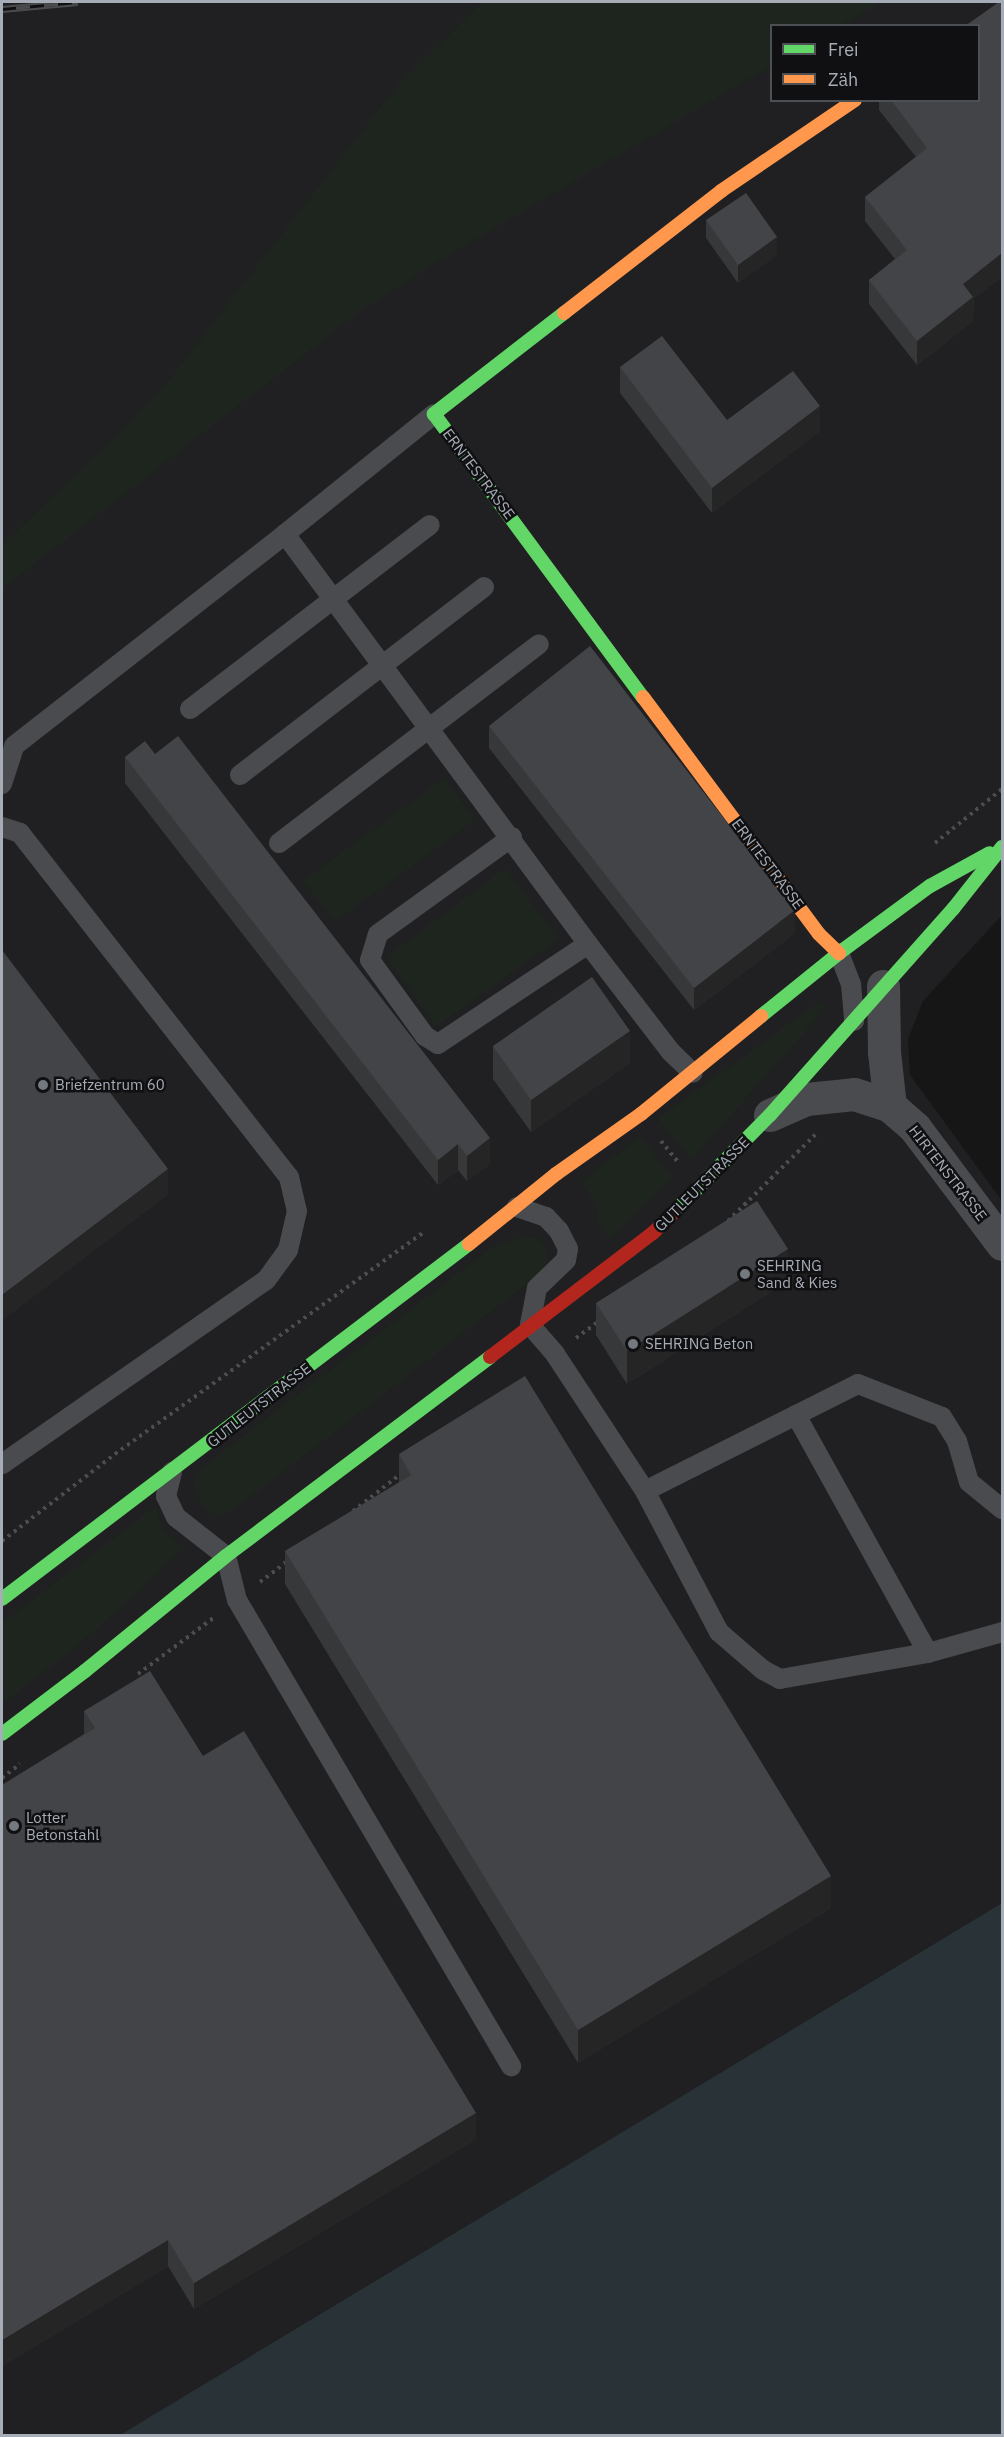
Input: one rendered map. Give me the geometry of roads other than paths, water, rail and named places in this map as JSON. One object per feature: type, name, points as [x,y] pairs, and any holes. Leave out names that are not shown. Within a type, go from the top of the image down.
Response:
[{"type":"main road","name":"ERNTESTRASSE","points":[[839,953],[819,934],[434,414],[721,191],[852,102]]},
{"type":"main road","name":"GUTLEUTSTRASSE","points":[[2,1599],[172,1472],[517,1207],[556,1174],[641,1114],[839,953],[930,886],[1002,847]]},
{"type":"main road","name":"GUTLEUTSTRASSE","points":[[2,1734],[85,1671],[226,1556],[653,1233],[770,1115],[953,909],[1002,847]]},
{"type":"street","points":[[883,986],[884,1052],[890,1106]]},
{"type":"street","name":"HIRTENSTRASSE","points":[[770,1115],[807,1100],[855,1094],[890,1106],[915,1128],[1002,1244]]},
{"type":"lane","points":[[2,784],[14,747],[434,414]]},
{"type":"lane","points":[[190,709],[430,525]]},
{"type":"lane","points":[[285,534],[512,837],[588,944],[671,1052],[693,1073]]},
{"type":"lane","points":[[240,775],[484,587]]},
{"type":"lane","points":[[279,843],[539,644]]},
{"type":"lane","points":[[2,827],[20,833],[289,1177],[297,1211],[288,1250],[266,1280],[2,1464]]},
{"type":"lane","points":[[512,837],[378,934],[370,960],[425,1036],[438,1044],[588,944]]},
{"type":"lane","points":[[839,953],[850,984],[854,1021]]},
{"type":"lane","points":[[517,1207],[546,1217],[559,1231],[568,1249],[566,1260],[537,1288],[530,1326],[555,1354],[645,1491],[719,1632],[780,1679],[928,1653],[1002,1632]]},
{"type":"lane","points":[[645,1491],[858,1384],[942,1417],[957,1441],[969,1482],[1002,1509]]},
{"type":"lane","points":[[796,1415],[928,1653]]},
{"type":"lane","points":[[172,1472],[166,1496],[176,1517],[226,1556],[237,1600],[511,2066]]},
{"type":"railway","points":[[2,9],[78,2]]},
{"type":"place","name":"Briefzentrum 60","points":[[43,1085]]},
{"type":"place","name":"SEHRING Sand & Kies","points":[[745,1274]]},
{"type":"place","name":"SEHRING Beton","points":[[633,1344]]},
{"type":"place","name":"Lotter Betonstahl","points":[[14,1826]]}]
